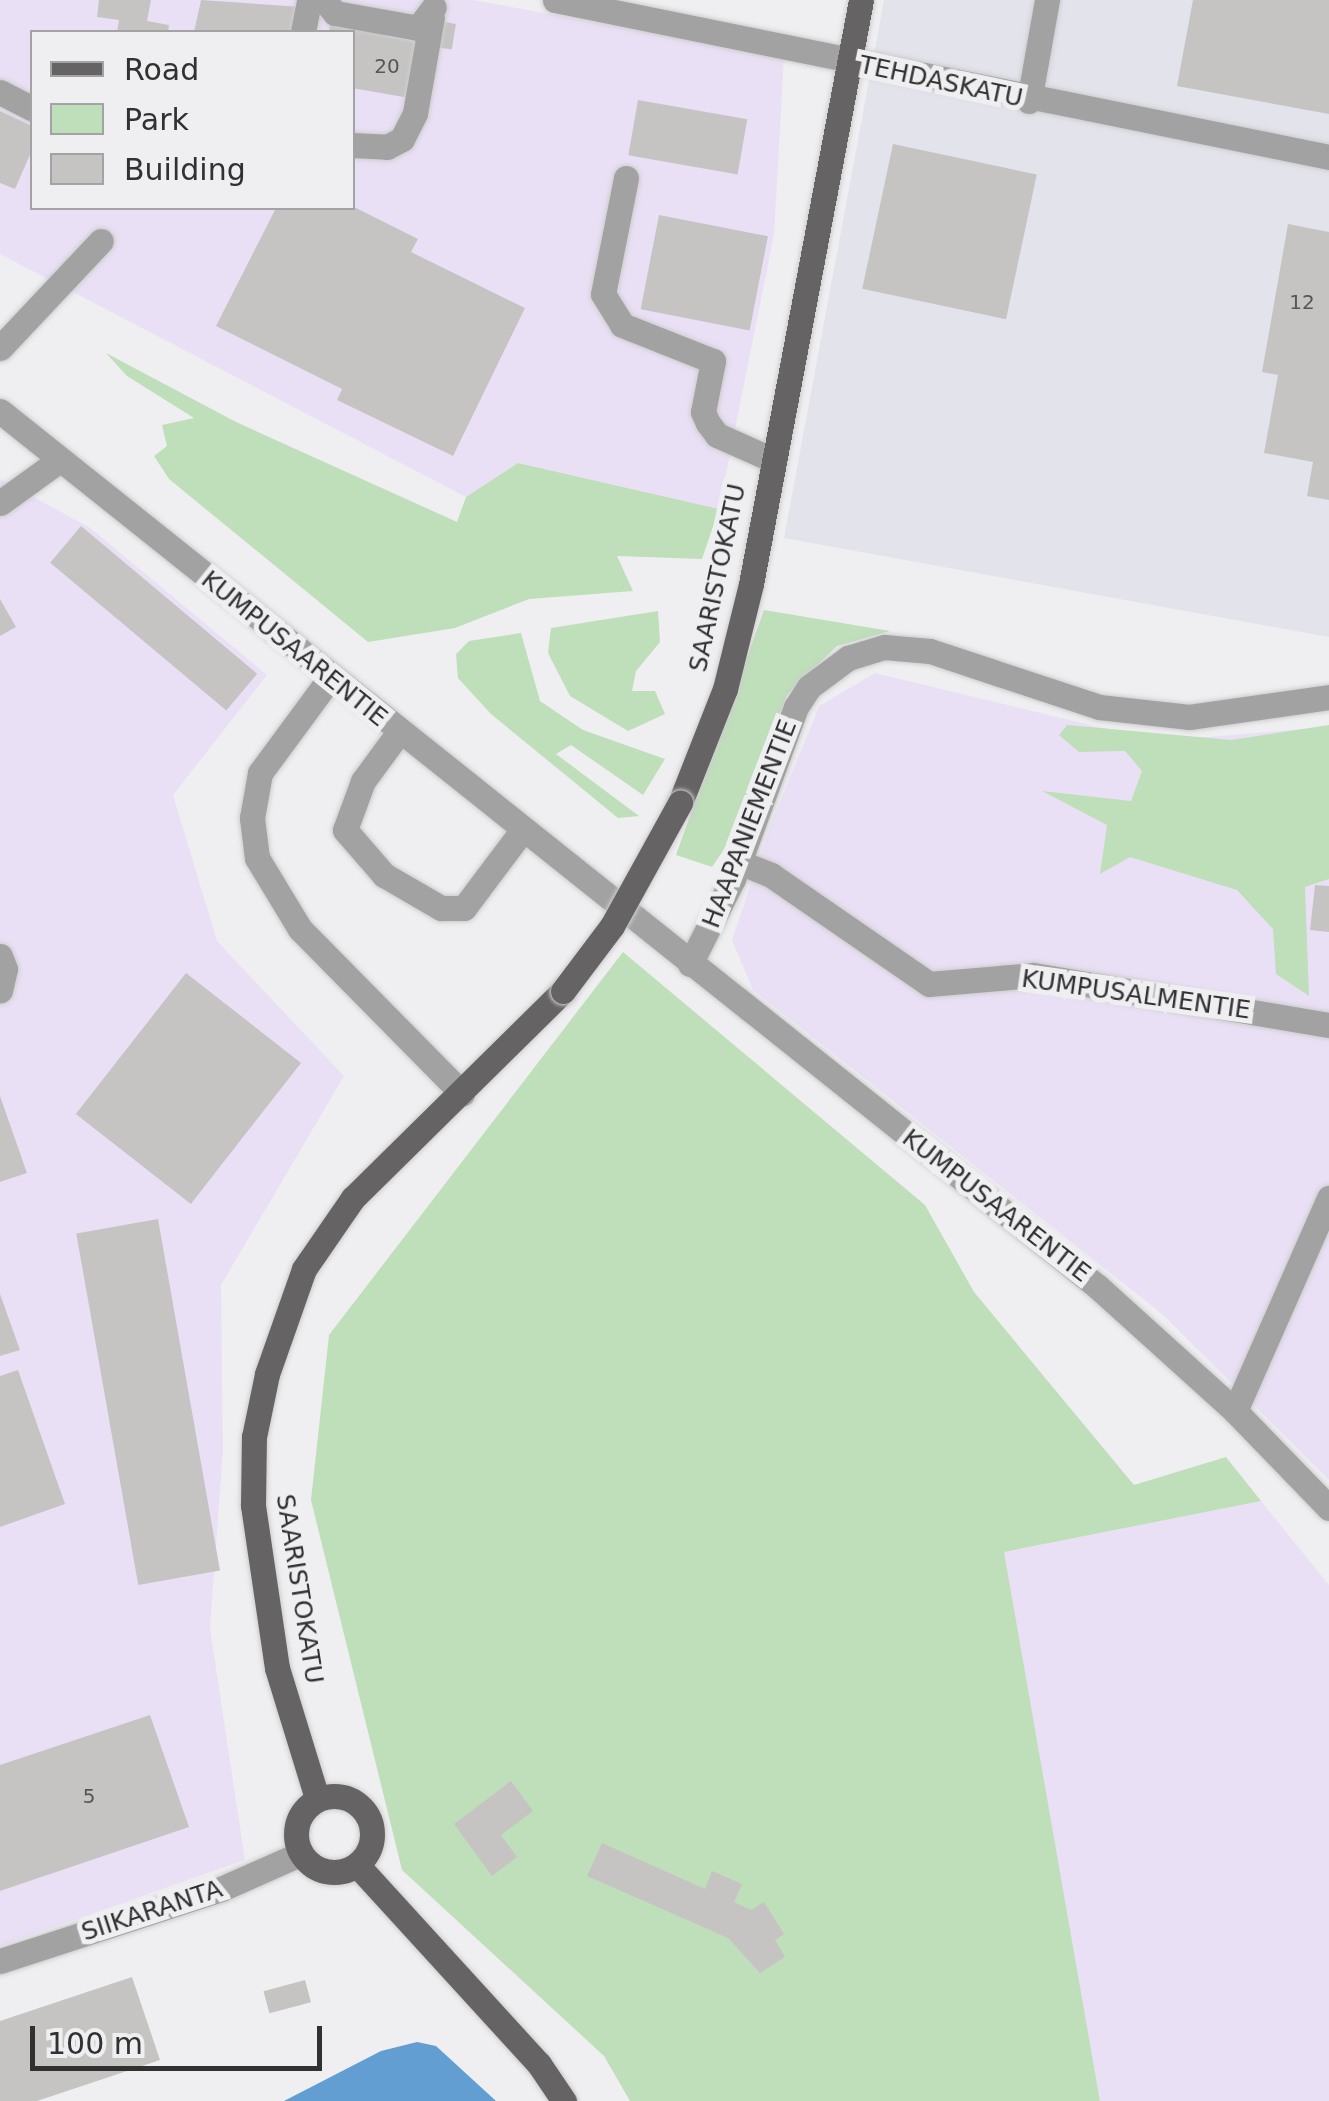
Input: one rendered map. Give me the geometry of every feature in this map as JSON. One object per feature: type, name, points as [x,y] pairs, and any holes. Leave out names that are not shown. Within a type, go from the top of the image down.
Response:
[{"type":"main road","name":"SAARISTOKATU","points":[[317,1798],[277,1668],[252,1505],[254,1437],[267,1374],[304,1269],[353,1198],[563,991],[612,926],[680,803],[725,689],[774,460],[861,0]]},
{"type":"main road","points":[[340,1795],[363,1809],[372,1836],[358,1866],[326,1871],[300,1854],[296,1825],[317,1798],[340,1795]]},
{"type":"main road","points":[[358,1866],[539,2064],[564,2101]]},
{"type":"street","points":[[304,30],[310,0]]},
{"type":"street","points":[[324,0],[335,12],[418,28],[434,8]]},
{"type":"street","name":"TEHDASKATU","points":[[555,0],[1028,101],[1329,157]]},
{"type":"street","points":[[1028,101],[1047,0]]},
{"type":"street","points":[[355,145],[387,148],[402,139],[414,113],[434,8]]},
{"type":"street","points":[[0,92],[30,107]]},
{"type":"street","points":[[626,178],[603,294],[622,324],[713,360],[703,412],[708,424],[717,435],[774,460]]},
{"type":"street","points":[[0,348],[101,241]]},
{"type":"street","name":"KUMPUSAARENTIE","points":[[0,411],[521,832],[1098,1287],[1235,1411],[1329,1508]]},
{"type":"street","points":[[0,503],[58,461]]},
{"type":"street","name":"HAAPANIEMENTIE","points":[[690,964],[738,862],[809,687],[848,658],[884,647],[981,665],[1099,707],[1188,717],[1329,697]]},
{"type":"street","points":[[330,678],[260,773],[252,818],[258,858],[300,929],[462,1093]]},
{"type":"street","points":[[399,732],[357,792],[345,830],[384,875],[441,908],[464,908],[521,832]]},
{"type":"street","name":"KUMPUSALMENTIE","points":[[738,862],[771,875],[906,974],[929,984],[1032,975],[1329,1026]]},
{"type":"street","points":[[0,956],[0,990]]},
{"type":"street","points":[[1235,1411],[1329,1198]]},
{"type":"street","name":"SIIKARANTA","points":[[0,1961],[221,1890],[300,1854]]},
{"type":"shaded area","points":[[0,0],[474,0],[784,58],[774,235],[719,509],[518,463],[466,497],[0,254]]},
{"type":"shaded area","points":[[884,0],[1329,0],[1329,637],[784,538]]},
{"type":"shaded area","points":[[0,479],[89,527],[267,675],[173,795],[217,941],[344,1076],[221,1285],[223,1450],[210,1628],[245,1860],[0,1946]]},
{"type":"shaded area","points":[[875,673],[1157,741],[1329,727],[1329,1480],[1162,1314],[753,990],[732,940],[771,824],[819,706]]},
{"type":"shaded area","points":[[1261,1501],[1329,1585],[1329,2101],[1100,2101],[1003,1552]]},
{"type":"green space","points":[[106,353],[236,422],[457,522],[466,497],[518,463],[719,509],[702,559],[617,556],[633,591],[529,599],[455,628],[368,642],[169,479],[154,456],[167,446],[162,425],[194,418],[127,376]]},
{"type":"green space","points":[[764,610],[890,631],[837,646],[787,695],[735,833],[712,867],[676,855]]},
{"type":"green space","points":[[658,611],[660,642],[636,671],[632,691],[655,691],[665,714],[628,731],[570,696],[548,653],[551,628]]},
{"type":"green space","points":[[521,633],[540,701],[583,730],[665,759],[643,795],[571,745],[556,754],[639,816],[618,818],[491,714],[458,678],[456,654],[469,641]]},
{"type":"green space","points":[[1067,725],[1231,740],[1329,725],[1329,879],[1305,887],[1309,996],[1276,974],[1273,929],[1237,890],[1130,857],[1100,874],[1107,825],[1042,791],[1131,801],[1142,771],[1125,751],[1079,752],[1059,735]]},
{"type":"green space","points":[[623,952],[925,1205],[974,1292],[1134,1485],[1226,1457],[1261,1501],[1004,1552],[1100,2101],[630,2101],[604,2056],[402,1870],[311,1500],[329,1335]]},
{"type":"water","points":[[417,2042],[436,2046],[496,2101],[284,2101],[381,2051]]},
{"type":"building","points":[[99,0],[151,0],[147,21],[169,25],[168,30],[117,30],[119,20],[97,17]]},
{"type":"building","points":[[201,0],[303,7],[298,30],[194,30]]},
{"type":"building","points":[[1193,0],[1329,0],[1329,114],[1177,86]]},
{"type":"building","points":[[444,22],[456,24],[452,50],[440,48]]},
{"type":"building","points":[[330,25],[386,29],[385,36],[425,43],[415,99],[355,89],[355,30],[329,30]]},
{"type":"building","points":[[638,100],[747,119],[738,174],[628,155]]},
{"type":"building","points":[[0,111],[30,125],[30,155],[15,189],[0,183]]},
{"type":"building","points":[[893,144],[1037,175],[1006,319],[862,289]]},
{"type":"building","points":[[355,208],[418,239],[411,252],[525,308],[453,456],[337,400],[342,389],[216,326],[275,210]]},
{"type":"building","points":[[659,215],[768,236],[750,330],[641,309]]},
{"type":"building","points":[[1288,224],[1329,232],[1329,500],[1307,496],[1313,462],[1264,453],[1278,375],[1262,372]]},
{"type":"building","points":[[81,526],[257,674],[226,711],[50,563]]},
{"type":"building","points":[[0,599],[16,627],[0,636]]},
{"type":"building","points":[[1315,885],[1329,886],[1329,932],[1310,930]]},
{"type":"building","points":[[186,973],[301,1063],[191,1204],[76,1114]]},
{"type":"building","points":[[0,1096],[27,1173],[0,1182]]},
{"type":"building","points":[[158,1219],[220,1571],[138,1585],[76,1233]]},
{"type":"building","points":[[0,1294],[20,1350],[0,1356]]},
{"type":"building","points":[[18,1370],[65,1504],[0,1527],[0,1376]]},
{"type":"building","points":[[150,1715],[189,1827],[0,1891],[0,1765]]},
{"type":"building","points":[[511,1781],[533,1811],[501,1835],[517,1857],[492,1876],[454,1824]]},
{"type":"building","points":[[602,1843],[705,1889],[712,1871],[742,1884],[734,1902],[751,1910],[764,1902],[784,1934],[775,1940],[785,1957],[760,1973],[728,1938],[587,1876]]},
{"type":"building","points":[[132,1977],[160,2060],[37,2101],[0,2101],[0,2021]]},
{"type":"building","points":[[305,1980],[311,2002],[269,2013],[263,1991]]}]
